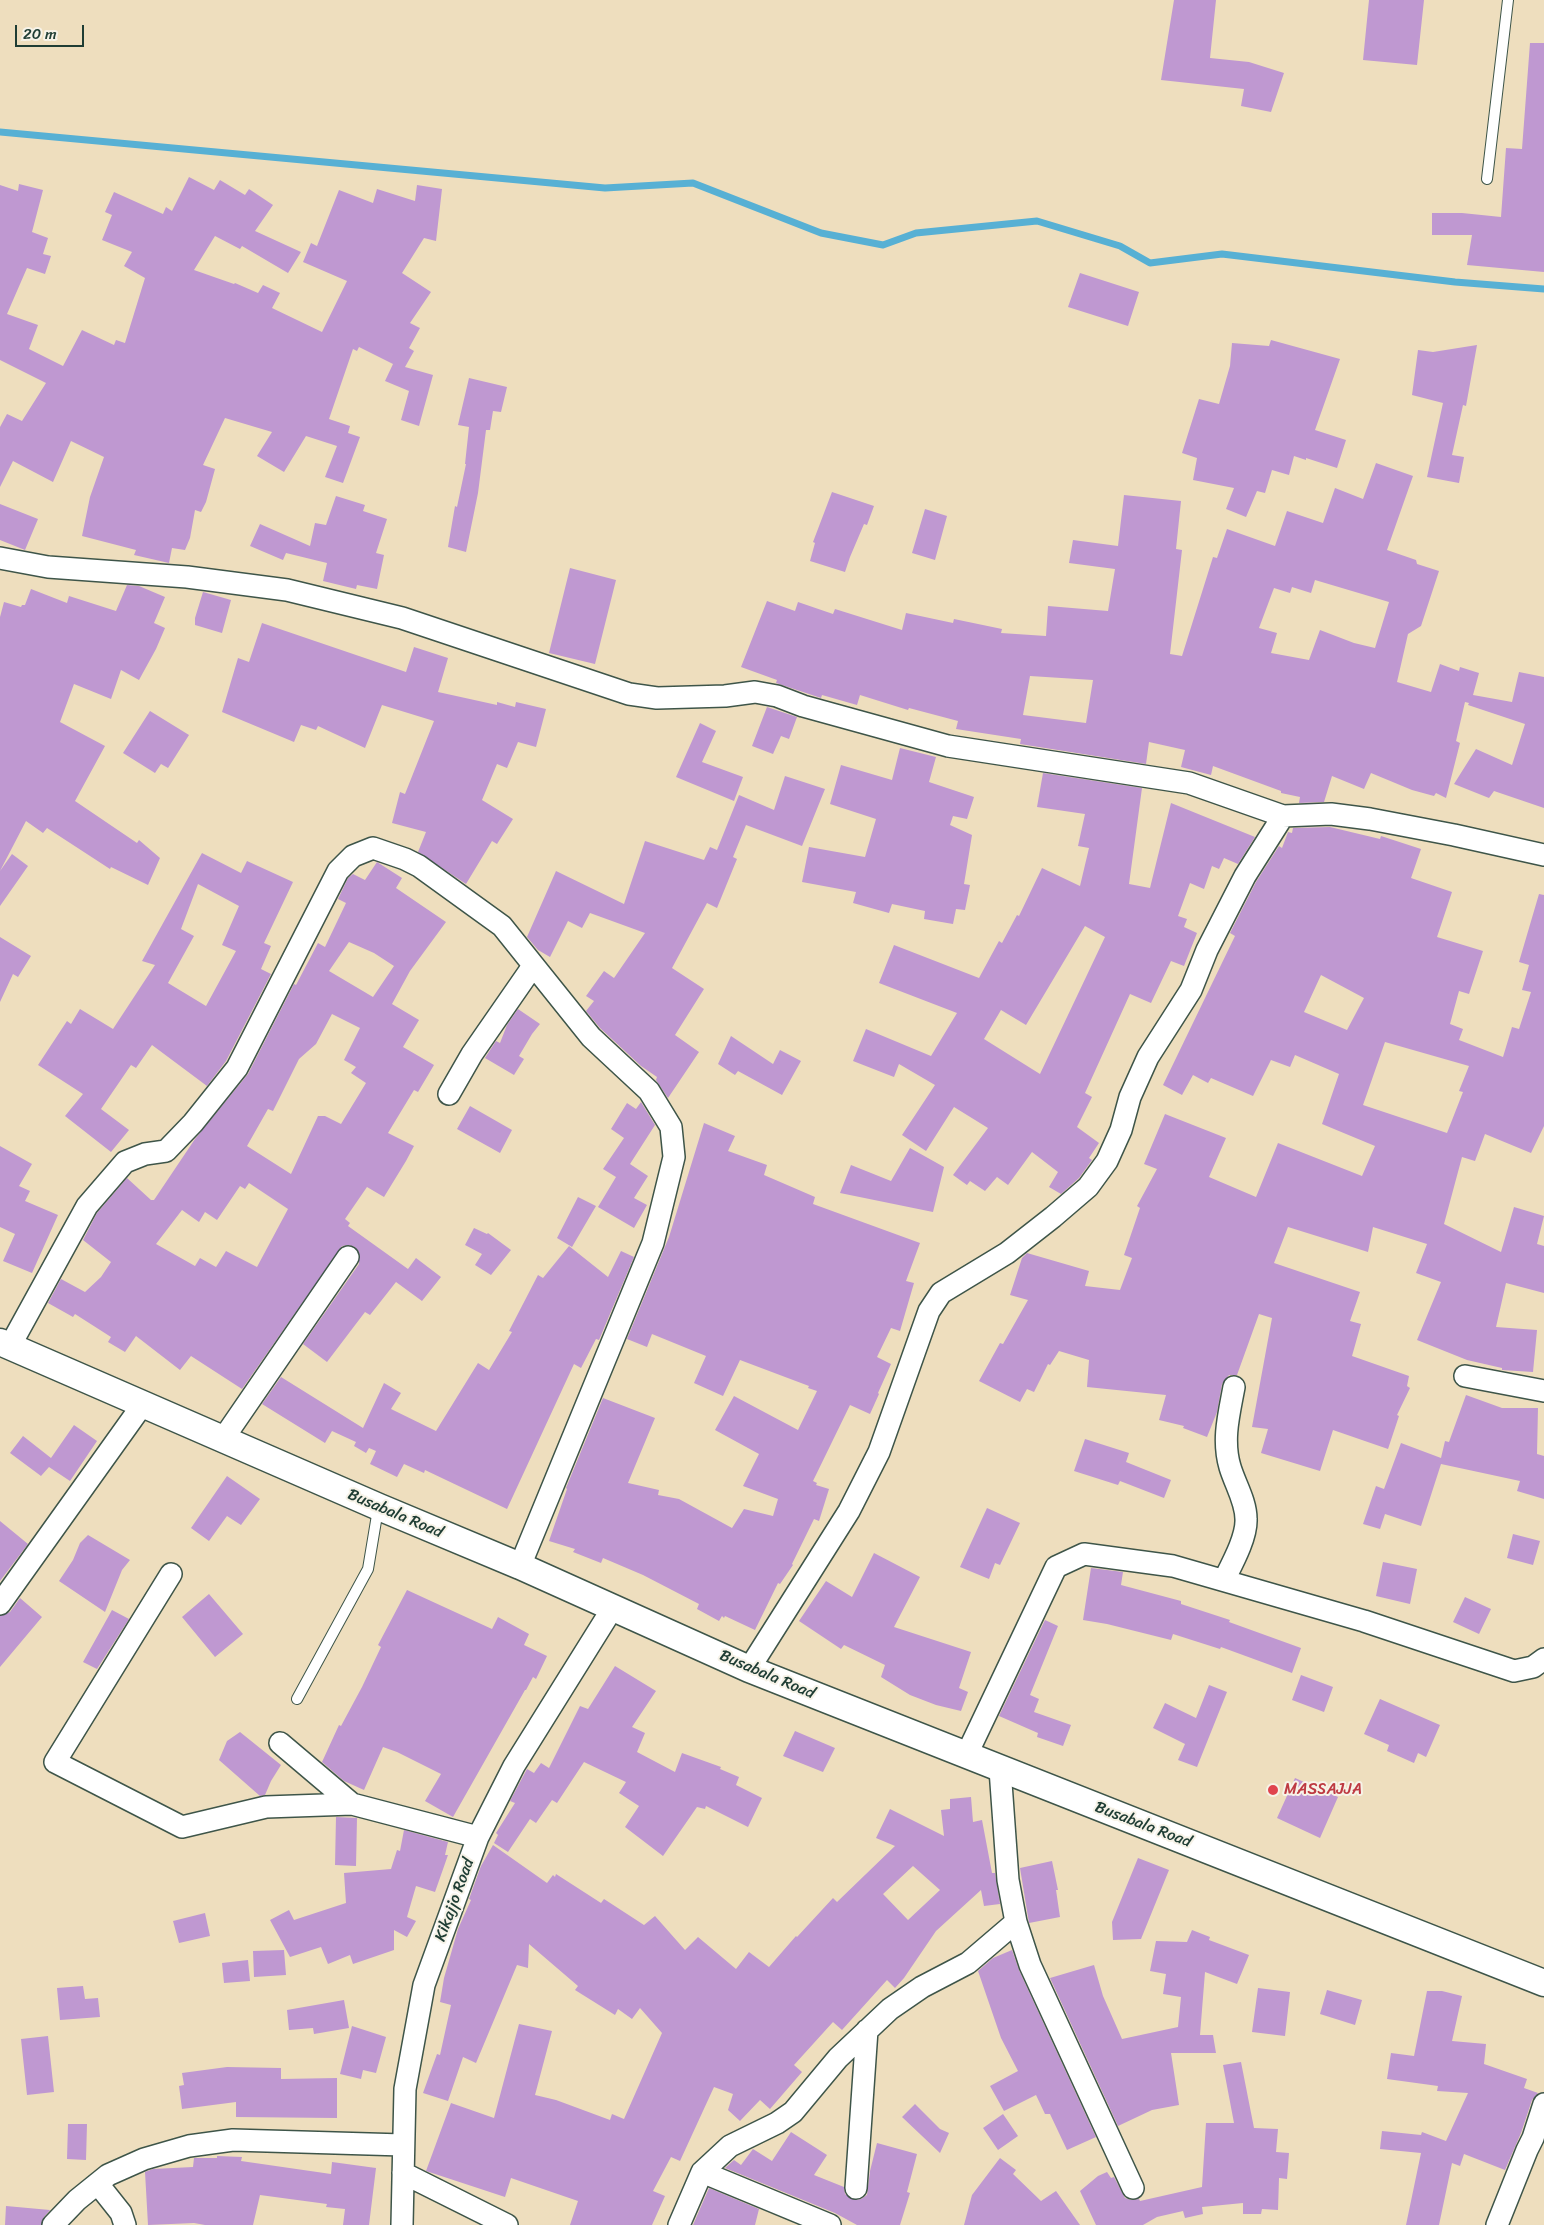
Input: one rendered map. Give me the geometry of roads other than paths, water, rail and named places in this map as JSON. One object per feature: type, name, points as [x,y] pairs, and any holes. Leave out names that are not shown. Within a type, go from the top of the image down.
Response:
[{"type":"street","points":[[0,558],[48,567],[188,577],[287,590],[402,618],[629,694],[657,698],[725,696],[755,692],[776,696],[803,706],[948,746],[1189,783],[1283,816],[1331,814],[1370,819],[1544,855]]},
{"type":"street","points":[[749,1669],[849,1512],[875,1460],[929,1311],[941,1293],[1007,1253],[1088,1187],[1106,1162],[1121,1130],[1130,1097],[1148,1057],[1191,990],[1207,950],[1245,876],[1283,816]]},
{"type":"street","points":[[5,1344],[87,1206],[125,1162],[145,1154],[166,1151],[192,1123],[237,1068],[338,871],[353,856],[373,848],[405,859],[419,866],[502,926],[591,1037],[649,1091],[671,1127],[674,1157],[653,1243],[520,1566]]},
{"type":"street","points":[[449,1094],[472,1054],[533,966]]},
{"type":"street","points":[[223,1439],[348,1257]]},
{"type":"street","name":"Busabala Road","points":[[5,1344],[379,1507],[520,1566],[749,1669],[1544,1983]]},
{"type":"street","points":[[1465,1376],[1544,1391]]},
{"type":"street","points":[[1224,1580],[1239,1548],[1247,1520],[1230,1466],[1225,1436],[1234,1387]]},
{"type":"street","points":[[0,1604],[143,1404]]},
{"type":"street","points":[[966,1756],[1056,1567],[1084,1554],[1173,1566],[1364,1621],[1514,1671],[1533,1667],[1544,1659]]},
{"type":"street","points":[[171,1574],[55,1762],[182,1827],[266,1807],[352,1804],[478,1837]]},
{"type":"street","name":"Kikajjo Road","points":[[402,2225],[405,2089],[424,1985],[478,1837],[514,1766],[612,1609]]},
{"type":"street","points":[[280,1743],[352,1804]]},
{"type":"street","points":[[1000,1769],[1008,1880],[1016,1922],[1030,1965],[1133,2188]]},
{"type":"street","points":[[679,2225],[702,2172],[730,2146],[777,2123],[793,2112],[838,2058],[890,2009],[922,1987],[968,1962],[1016,1922]]},
{"type":"street","points":[[856,2188],[867,2030]]},
{"type":"street","points":[[1497,2225],[1533,2138],[1544,2104]]},
{"type":"street","points":[[53,2225],[78,2200],[108,2175],[144,2159],[189,2146],[233,2140],[403,2145]]},
{"type":"street","points":[[702,2172],[830,2225]]},
{"type":"street","points":[[403,2173],[507,2225]]},
{"type":"street","points":[[98,2184],[121,2213],[125,2225]]},
{"type":"lane","points":[[1487,179],[1508,0]]},
{"type":"lane","points":[[297,1698],[368,1569],[379,1507]]},
{"type":"waterway","points":[[0,132],[605,188],[693,183],[821,233],[883,245],[916,233],[1037,221],[1120,246],[1150,263],[1222,254],[1455,282],[1544,289]]},
{"type":"place","name":"MASSAJJA","points":[[1273,1790]]}]
